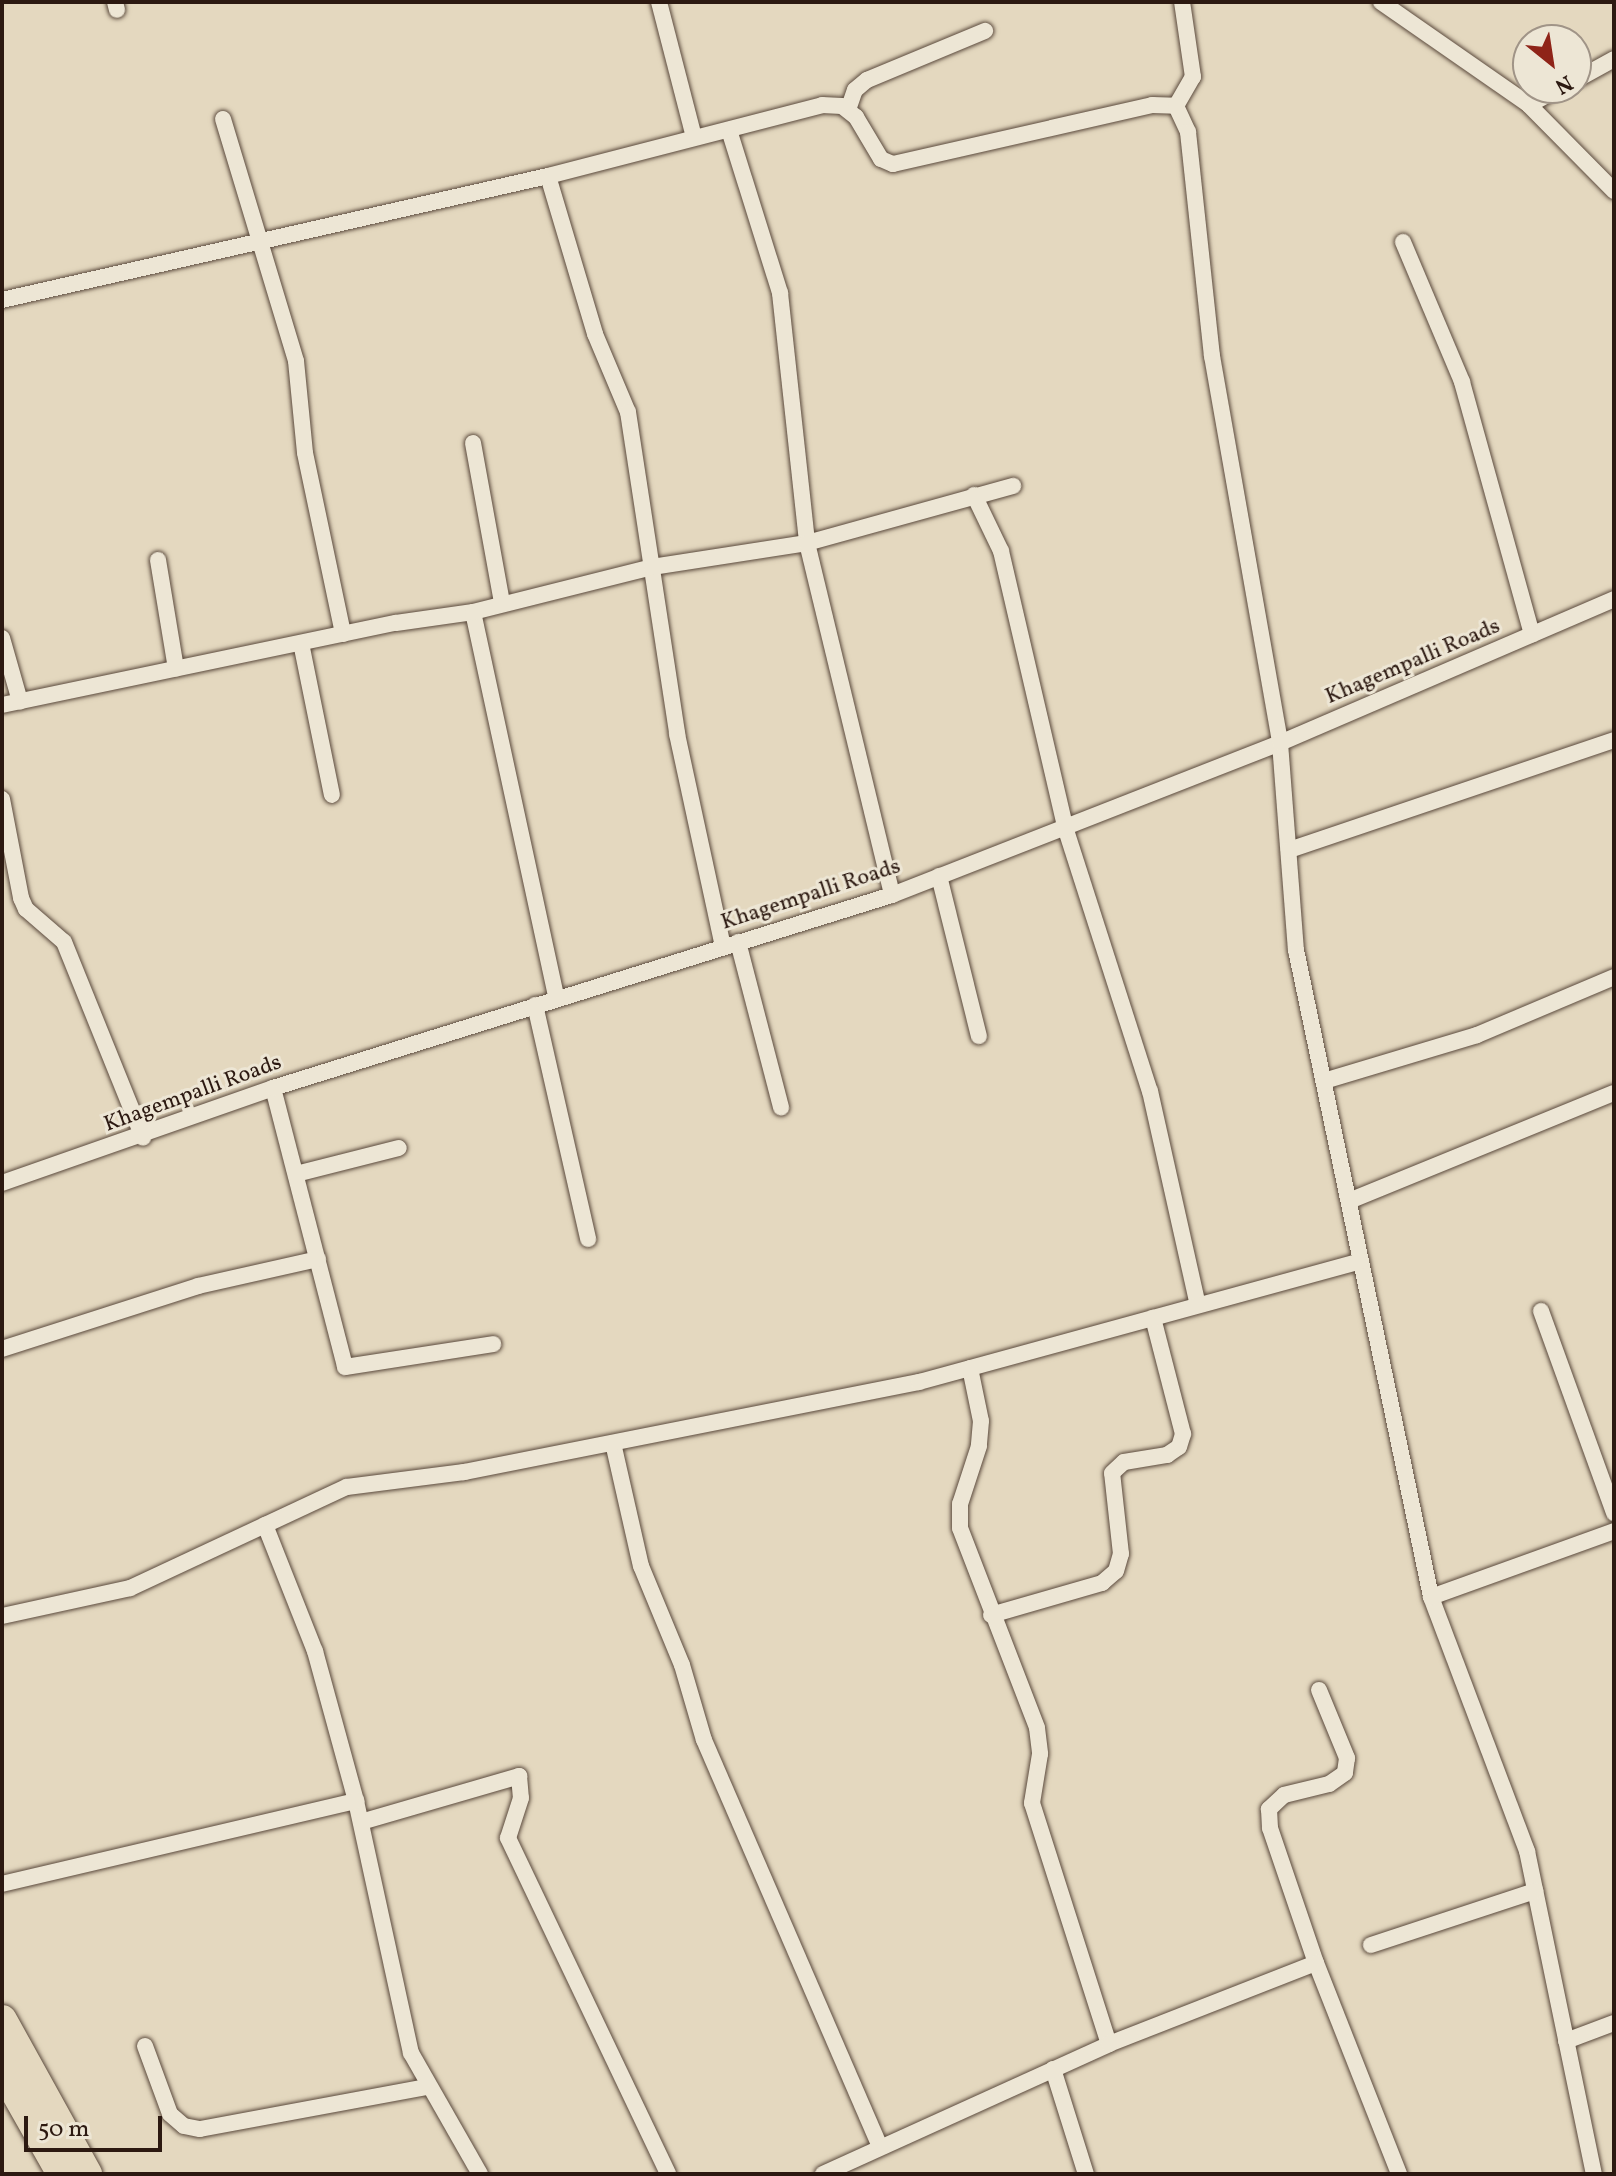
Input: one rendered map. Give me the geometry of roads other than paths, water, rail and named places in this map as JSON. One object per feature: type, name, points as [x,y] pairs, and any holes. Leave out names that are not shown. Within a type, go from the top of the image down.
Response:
[{"type":"highway","points":[[2,2020],[87,2174]]},
{"type":"highway","points":[[2,2068],[62,2174]]},
{"type":"street","points":[[659,2],[694,137]]},
{"type":"street","points":[[1176,106],[1193,77],[1182,2]]},
{"type":"street","points":[[1381,2],[1529,105],[1614,191]]},
{"type":"street","points":[[848,110],[855,90],[867,80],[985,31]]},
{"type":"street","points":[[1592,71],[1614,59]]},
{"type":"street","points":[[2,300],[548,176],[822,105],[848,110],[881,159],[893,164],[1152,105],[1176,106]]},
{"type":"street","points":[[1176,106],[1188,132],[1212,356],[1280,743],[1296,950],[1431,1597],[1527,1851],[1594,2174]]},
{"type":"street","points":[[223,119],[296,361],[305,453],[343,634]]},
{"type":"street","points":[[729,130],[780,293],[807,543],[892,895]]},
{"type":"street","points":[[548,176],[595,334],[624,397],[697,839],[781,1107]]},
{"type":"street","points":[[1403,242],[1462,382],[1532,634]]},
{"type":"street","points":[[473,443],[502,602]]},
{"type":"street","points":[[2,705],[343,634],[473,612],[502,602],[652,567],[807,543],[1013,486]]},
{"type":"street","points":[[974,495],[1001,551],[1066,827],[1150,1091],[1198,1305]]},
{"type":"street","points":[[158,560],[176,669]]},
{"type":"street","name":"Khagempalli Roads","points":[[2,1183],[143,1138],[273,1088],[892,895],[1280,743],[1614,599]]},
{"type":"street","points":[[473,612],[557,999]]},
{"type":"street","points":[[2,638],[20,701]]},
{"type":"street","points":[[301,643],[332,795]]},
{"type":"street","points":[[1289,850],[1614,740]]},
{"type":"street","points":[[2,799],[21,898],[26,909],[64,942],[143,1138]]},
{"type":"street","points":[[939,876],[979,1036]]},
{"type":"street","points":[[1324,1081],[1477,1035],[1614,977]]},
{"type":"street","points":[[535,1005],[588,1239]]},
{"type":"street","points":[[273,1088],[345,1367],[493,1344]]},
{"type":"street","points":[[1349,1201],[1614,1093]]},
{"type":"street","points":[[296,1174],[399,1148]]},
{"type":"street","points":[[2,1349],[198,1286],[318,1259]]},
{"type":"street","points":[[2,1616],[130,1588],[347,1487],[464,1472],[970,1368],[1361,1261]]},
{"type":"street","points":[[1541,1311],[1614,1513]]},
{"type":"street","points":[[991,1615],[1102,1583],[1116,1571],[1121,1554],[1112,1473],[1124,1462],[1167,1455],[1179,1447],[1183,1434],[1153,1318]]},
{"type":"street","points":[[970,1368],[980,1434],[960,1504],[960,1528],[1037,1728],[1040,1754],[1032,1803],[1109,2044]]},
{"type":"street","points":[[613,1443],[641,1566],[682,1665],[704,1740],[879,2145]]},
{"type":"street","points":[[265,1525],[315,1651],[361,1822],[402,2025],[427,2087],[480,2174]]},
{"type":"street","points":[[1431,1597],[1614,1531]]},
{"type":"street","points":[[1319,1690],[1347,1758],[1345,1773],[1329,1784],[1284,1795],[1269,1809],[1270,1828],[1316,1963],[1399,2174]]},
{"type":"street","points":[[361,1822],[519,1776],[521,1798],[508,1838],[668,2174]]},
{"type":"street","points":[[2,1884],[356,1801]]},
{"type":"street","points":[[1371,1945],[1535,1891]]},
{"type":"street","points":[[823,2174],[879,2145],[1109,2044],[1316,1963]]},
{"type":"street","points":[[1566,2041],[1614,2023]]},
{"type":"street","points":[[145,2046],[170,2114],[192,2128],[427,2087]]},
{"type":"street","points":[[1053,2069],[1086,2174]]}]
